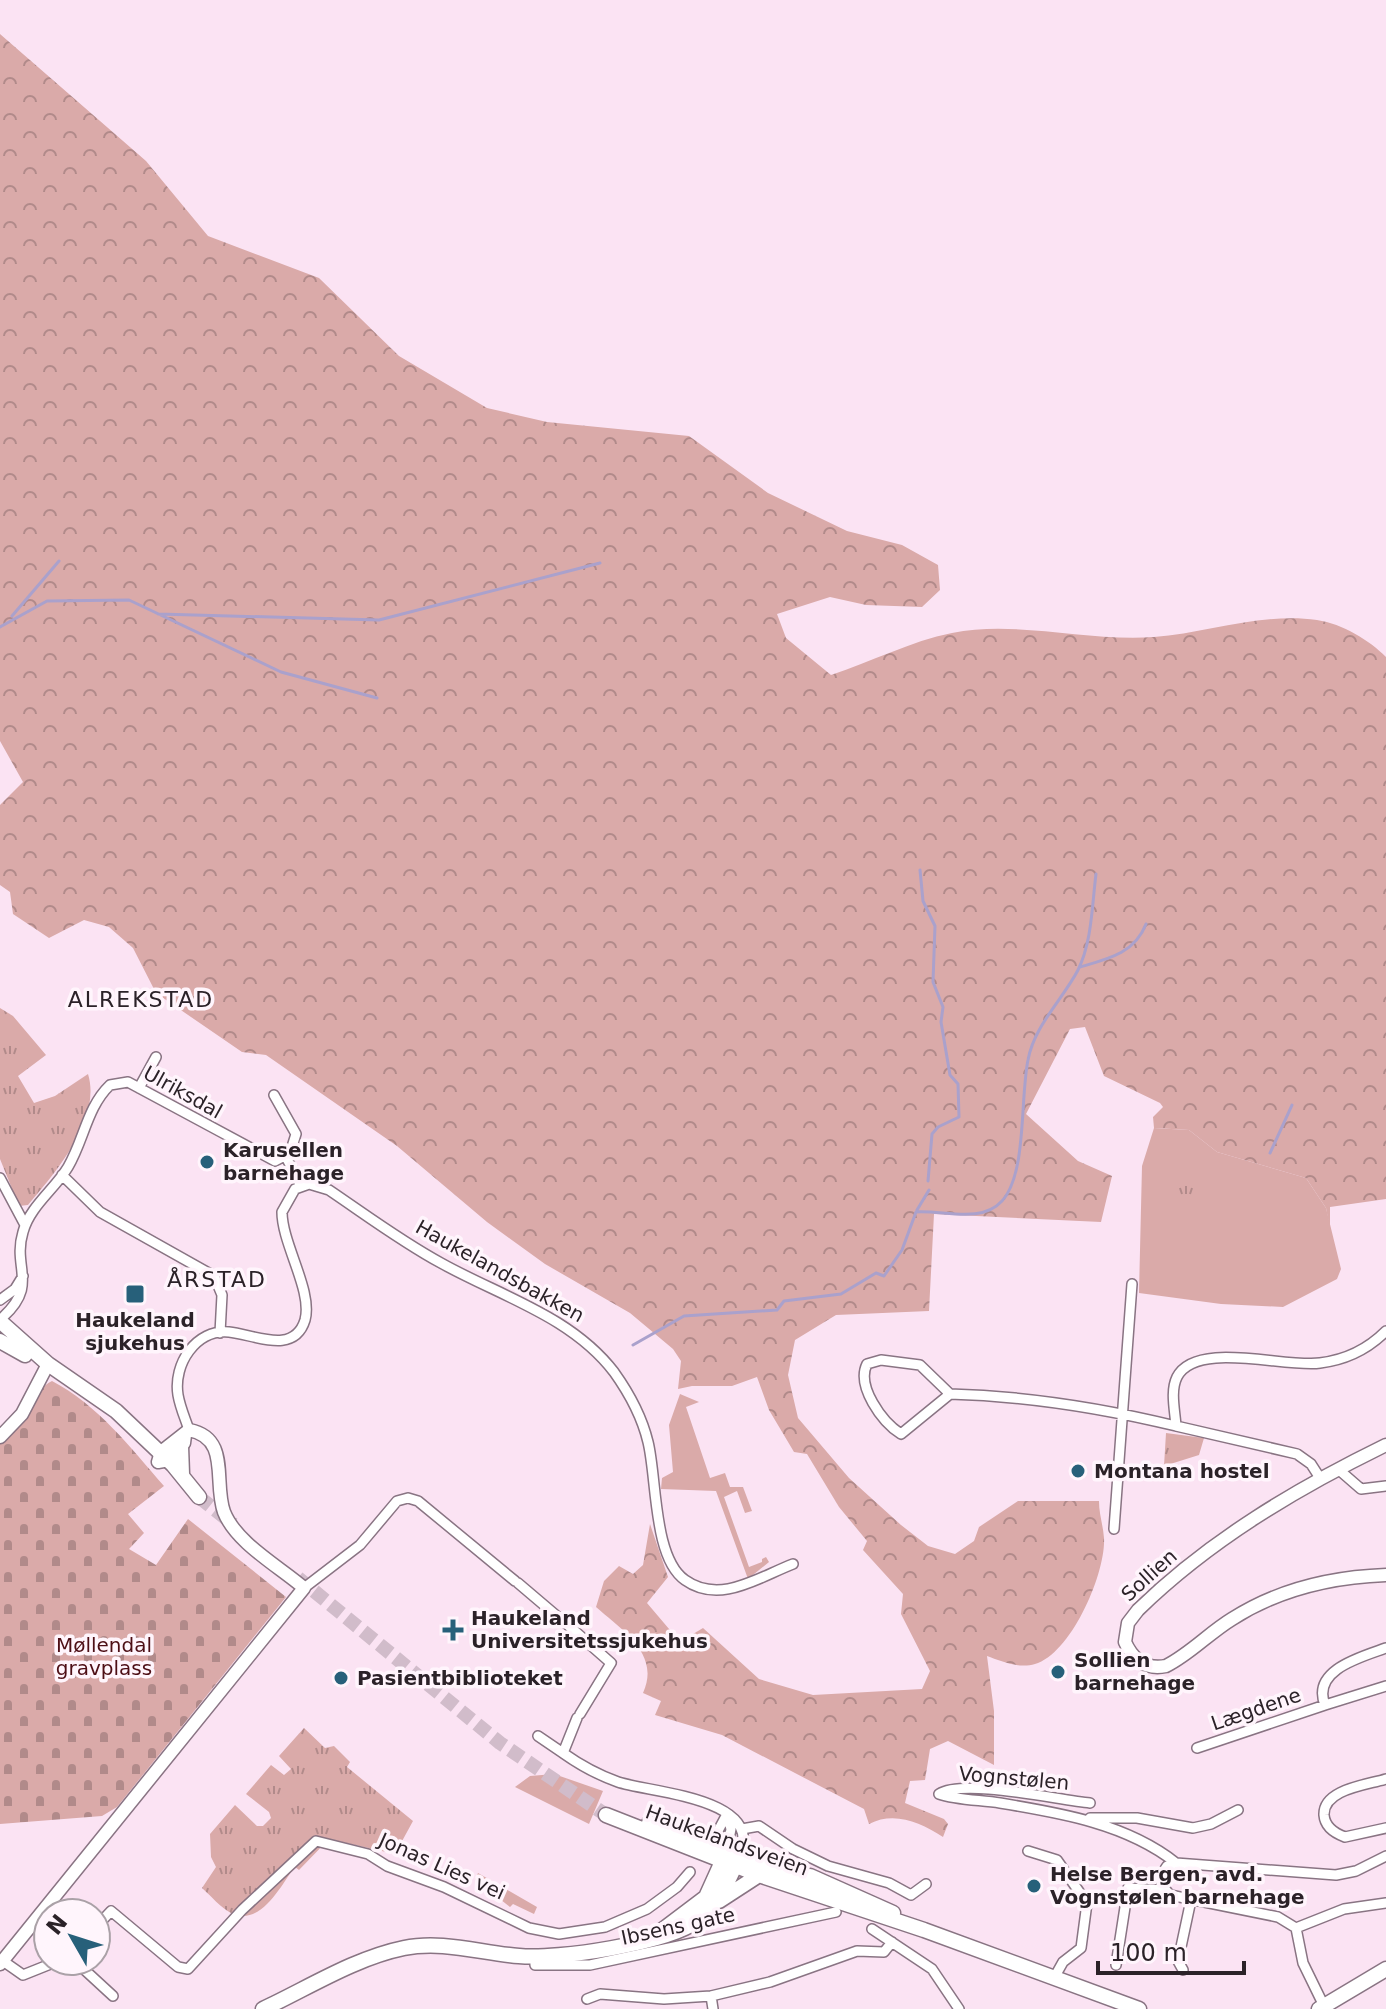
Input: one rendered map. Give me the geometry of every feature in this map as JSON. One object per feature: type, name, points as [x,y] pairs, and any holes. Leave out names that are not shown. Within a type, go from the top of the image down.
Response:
[{"type":"main road","points":[[1,1319],[48,1364]]},
{"type":"main road","points":[[0,1341],[48,1364],[105,1401],[199,1497],[182,1474],[163,1458]]},
{"type":"main road","points":[[182,1474],[185,1437]]},
{"type":"main road","name":"Haukelandsveien","points":[[905,1924],[889,1910],[812,1876],[799,1876],[731,1858],[608,1812],[711,1844],[731,1858],[759,1875],[839,1905],[905,1924],[1139,2009]]},
{"type":"main road","name":"Ibsens gate","points":[[263,2009],[352,1967],[404,1948],[453,1947],[535,1957],[577,1955],[691,1925],[714,1904],[731,1858]]},
{"type":"main road","name":"Ibsens gate","points":[[654,1936],[702,1901],[731,1858]]},
{"type":"main road","points":[[714,1904],[759,1875]]},
{"type":"main road","name":"Haukelandsveien","points":[[799,1876],[839,1905]]},
{"type":"main road","points":[[1321,2008],[1386,1969]]},
{"type":"street","points":[[139,1088],[156,1057]]},
{"type":"street","name":"Ulriksdal","points":[[25,1225],[62,1175],[104,1091],[120,1082],[139,1088],[256,1153],[275,1161],[286,1157]]},
{"type":"street","points":[[185,1437],[178,1396],[179,1369],[194,1345],[220,1333],[282,1341],[297,1333],[303,1324],[305,1304],[282,1220],[286,1200],[301,1186],[286,1157],[295,1144],[296,1134],[274,1095]]},
{"type":"street","points":[[62,1175],[100,1212],[214,1276],[222,1295],[220,1333]]},
{"type":"street","points":[[0,1178],[25,1225],[21,1239],[22,1293],[1,1319]]},
{"type":"street","name":"Haukelandsbakken","points":[[301,1186],[315,1185],[329,1190],[437,1261],[557,1321],[596,1352],[625,1387],[643,1427],[661,1532],[670,1560],[682,1578],[697,1587],[721,1591],[793,1564]]},
{"type":"street","points":[[0,1300],[15,1289],[23,1276]]},
{"type":"street","points":[[1114,1529],[1132,1284]]},
{"type":"street","points":[[1176,1426],[1177,1378],[1195,1361],[1218,1358],[1318,1363],[1359,1351],[1386,1331]]},
{"type":"street","points":[[950,1394],[901,1434],[886,1422],[873,1402],[864,1369],[874,1361],[913,1363],[923,1367],[950,1394],[1007,1397],[1123,1413],[1297,1454],[1311,1464],[1320,1478]]},
{"type":"street","points":[[0,1437],[22,1414],[48,1364]]},
{"type":"street","points":[[163,1458],[185,1437],[208,1437],[216,1447],[219,1495],[230,1522],[304,1588]]},
{"type":"street","name":"Sollien","points":[[1386,1445],[1320,1478],[1243,1525],[1148,1601],[1132,1617],[1125,1631],[1131,1653],[1145,1665],[1166,1666],[1232,1619],[1276,1596],[1329,1580],[1386,1575]]},
{"type":"street","points":[[1338,1469],[1361,1489],[1386,1486]]},
{"type":"street","points":[[32,1971],[23,1975],[1,1963],[304,1588],[353,1551],[403,1498],[418,1501],[611,1663],[579,1716],[563,1753]]},
{"type":"street","name":"Lægdene","points":[[1325,1705],[1321,1689],[1327,1678],[1386,1648]]},
{"type":"street","name":"Lægdene","points":[[1197,1748],[1386,1686]]},
{"type":"street","name":"Haukelandsveien","points":[[538,1736],[618,1782],[702,1800],[727,1814],[742,1829],[744,1838],[731,1858]]},
{"type":"street","points":[[1386,1779],[1334,1795],[1326,1804],[1324,1814],[1330,1829],[1345,1837],[1386,1828]]},
{"type":"street","name":"Vognstølen","points":[[1090,1803],[995,1790],[953,1789],[939,1794],[1083,1821],[1136,1836],[1176,1863],[1331,1875],[1356,1871],[1386,1856]]},
{"type":"street","name":"Vognstølen","points":[[1083,1821],[1137,1818],[1193,1828],[1211,1824],[1238,1810]]},
{"type":"street","name":"Haukelandsveien","points":[[711,1844],[727,1814]]},
{"type":"street","name":"Haukelandsveien","points":[[727,1814],[731,1858]]},
{"type":"street","name":"Haukelandsveien","points":[[742,1829],[759,1826],[786,1845],[828,1866],[889,1883],[911,1895],[926,1884]]},
{"type":"street","name":"Jonas Lies vei","points":[[112,1912],[178,1967],[188,1969],[242,1910],[316,1841],[368,1854],[387,1866],[545,1933],[605,1927],[628,1918],[664,1898],[690,1872]]},
{"type":"street","points":[[1028,1851],[1057,1860],[1087,1903],[1081,1948],[1063,1962],[1054,1978]]},
{"type":"street","points":[[1164,1890],[1160,1882],[1163,1870],[1176,1863]]},
{"type":"street","points":[[1116,1965],[1128,1888],[1164,1890],[1191,1900],[1278,1917],[1296,1928],[1303,1963],[1314,1976],[1321,2008]]},
{"type":"street","points":[[1183,1970],[1178,1961],[1191,1900]]},
{"type":"street","points":[[1296,1928],[1344,1909],[1386,1903]]},
{"type":"street","name":"Ibsens gate","points":[[535,1957],[535,1965],[590,1965],[839,1905]]},
{"type":"street","points":[[872,1929],[932,1969],[959,2009]]},
{"type":"street","points":[[585,2001],[600,1994],[664,1999],[711,1996],[770,1982],[846,1954],[884,1952],[892,1942]]},
{"type":"street","points":[[92,1977],[113,1996]]},
{"type":"street","points":[[711,1996],[713,2009]]},
{"type":"green space","points":[[0,34],[146,161],[208,236],[319,278],[399,356],[487,408],[547,422],[689,436],[768,493],[847,531],[902,545],[938,565],[940,590],[922,607],[866,605],[830,597],[777,614],[786,638],[831,675],[921,641],[976,630],[1027,630],[1129,638],[1297,618],[1317,620],[1346,629],[1386,657],[1386,1199],[1330,1207],[1330,1229],[1326,1208],[1306,1178],[1217,1152],[1189,1130],[1154,1128],[1153,1117],[1163,1107],[1160,1103],[1104,1076],[1085,1027],[1070,1029],[1026,1114],[1078,1161],[1112,1176],[1101,1222],[934,1214],[929,1311],[836,1315],[795,1340],[788,1375],[798,1418],[849,1478],[928,1546],[955,1554],[974,1541],[979,1527],[1018,1501],[1099,1501],[1103,1553],[1093,1591],[1073,1629],[1048,1657],[1035,1664],[1016,1665],[987,1656],[994,1711],[994,1765],[948,1741],[930,1749],[925,1780],[910,1781],[905,1803],[944,1819],[948,1824],[943,1837],[897,1818],[869,1824],[864,1809],[722,1735],[655,1715],[661,1701],[643,1693],[647,1666],[643,1655],[627,1634],[596,1607],[604,1581],[619,1566],[633,1574],[643,1565],[650,1524],[668,1577],[647,1603],[675,1636],[688,1637],[703,1628],[759,1679],[813,1695],[922,1689],[930,1671],[901,1614],[903,1594],[863,1550],[867,1541],[839,1507],[807,1454],[794,1452],[769,1410],[757,1377],[732,1386],[678,1389],[681,1361],[673,1349],[630,1313],[545,1264],[487,1222],[397,1146],[266,1055],[242,1052],[156,993],[133,948],[109,927],[84,920],[49,938],[13,914],[10,892],[0,885],[0,805],[23,782],[0,741]]},
{"type":"green space","points":[[0,1008],[13,1016],[46,1055],[18,1076],[34,1103],[55,1096],[88,1074],[91,1091],[82,1127],[73,1144],[28,1205],[19,1206],[0,1159]]},
{"type":"green space","points":[[1154,1128],[1189,1130],[1217,1152],[1306,1178],[1326,1208],[1341,1269],[1337,1279],[1283,1307],[1221,1304],[1139,1293],[1142,1166]]},
{"type":"green space","points":[[1182,1156],[1202,1162],[1196,1204],[1176,1201]]},
{"type":"green space","name":"Møllendal gravplass","points":[[52,1381],[99,1414],[164,1486],[128,1514],[144,1533],[129,1549],[156,1565],[188,1519],[286,1597],[117,1807],[102,1816],[0,1824],[0,1442],[17,1427],[40,1391]]},
{"type":"green space","points":[[680,1394],[699,1402],[686,1407],[710,1478],[725,1473],[730,1487],[743,1487],[752,1511],[745,1513],[737,1491],[724,1497],[749,1567],[766,1557],[769,1562],[748,1579],[716,1491],[661,1489],[662,1478],[673,1472],[669,1425]]},
{"type":"green space","points":[[1166,1433],[1204,1438],[1199,1455],[1164,1466]]},
{"type":"green space","points":[[304,1728],[325,1748],[334,1746],[350,1762],[347,1767],[413,1821],[395,1854],[329,1839],[299,1870],[295,1867],[262,1909],[242,1916],[231,1913],[202,1888],[216,1867],[211,1857],[210,1834],[235,1805],[257,1826],[263,1826],[271,1818],[269,1812],[246,1794],[271,1765],[284,1775],[291,1769],[279,1756]]},
{"type":"green space","points":[[554,1774],[603,1791],[589,1824],[515,1787],[530,1776]]},
{"type":"green space","points":[[478,1873],[537,1907],[534,1914],[513,1904],[510,1907],[496,1896],[490,1897],[487,1888],[475,1880]]},
{"type":"waterway","points":[[12,616],[59,561]]},
{"type":"waterway","points":[[158,614],[379,620],[600,563]]},
{"type":"waterway","points":[[0,627],[47,601],[129,600],[281,672],[377,698]]},
{"type":"waterway","points":[[920,870],[923,901],[935,926],[933,982],[943,1007],[941,1022],[950,1075],[958,1084],[959,1117],[938,1127],[932,1134],[928,1181]]},
{"type":"waterway","points":[[633,1345],[684,1316],[777,1310],[784,1301],[841,1294],[876,1273],[884,1276],[902,1250],[916,1212],[973,1214],[993,1208],[1002,1201],[1010,1189],[1019,1155],[1031,1048],[1083,959],[1091,923],[1096,874]]},
{"type":"waterway","points":[[1080,967],[1110,958],[1128,948],[1146,924]]},
{"type":"waterway","points":[[1270,1153],[1292,1105]]},
{"type":"waterway","points":[[917,1210],[929,1190]]},
{"type":"tunnel","points":[[199,1497],[233,1524]]},
{"type":"tunnel","points":[[298,1578],[500,1743],[606,1815]]},
{"type":"place","name":"Karusellen barnehage","points":[[207,1162]]},
{"type":"place","name":"Haukeland sjukehus","points":[[135,1294]]},
{"type":"place","name":"Montana hostel","points":[[1078,1471]]},
{"type":"place","name":"Haukeland Universitetssjukehus","points":[[453,1630]]},
{"type":"place","name":"Sollien barnehage","points":[[1058,1672]]},
{"type":"place","name":"Pasientbiblioteket","points":[[341,1678]]},
{"type":"place","name":"Helse Bergen, avd. Vognstølen barnehage","points":[[1034,1886]]},
{"type":"district","name":"ALREKSTAD","points":[[141,999]]},
{"type":"district","name":"ÅRSTAD","points":[[217,1279]]}]
